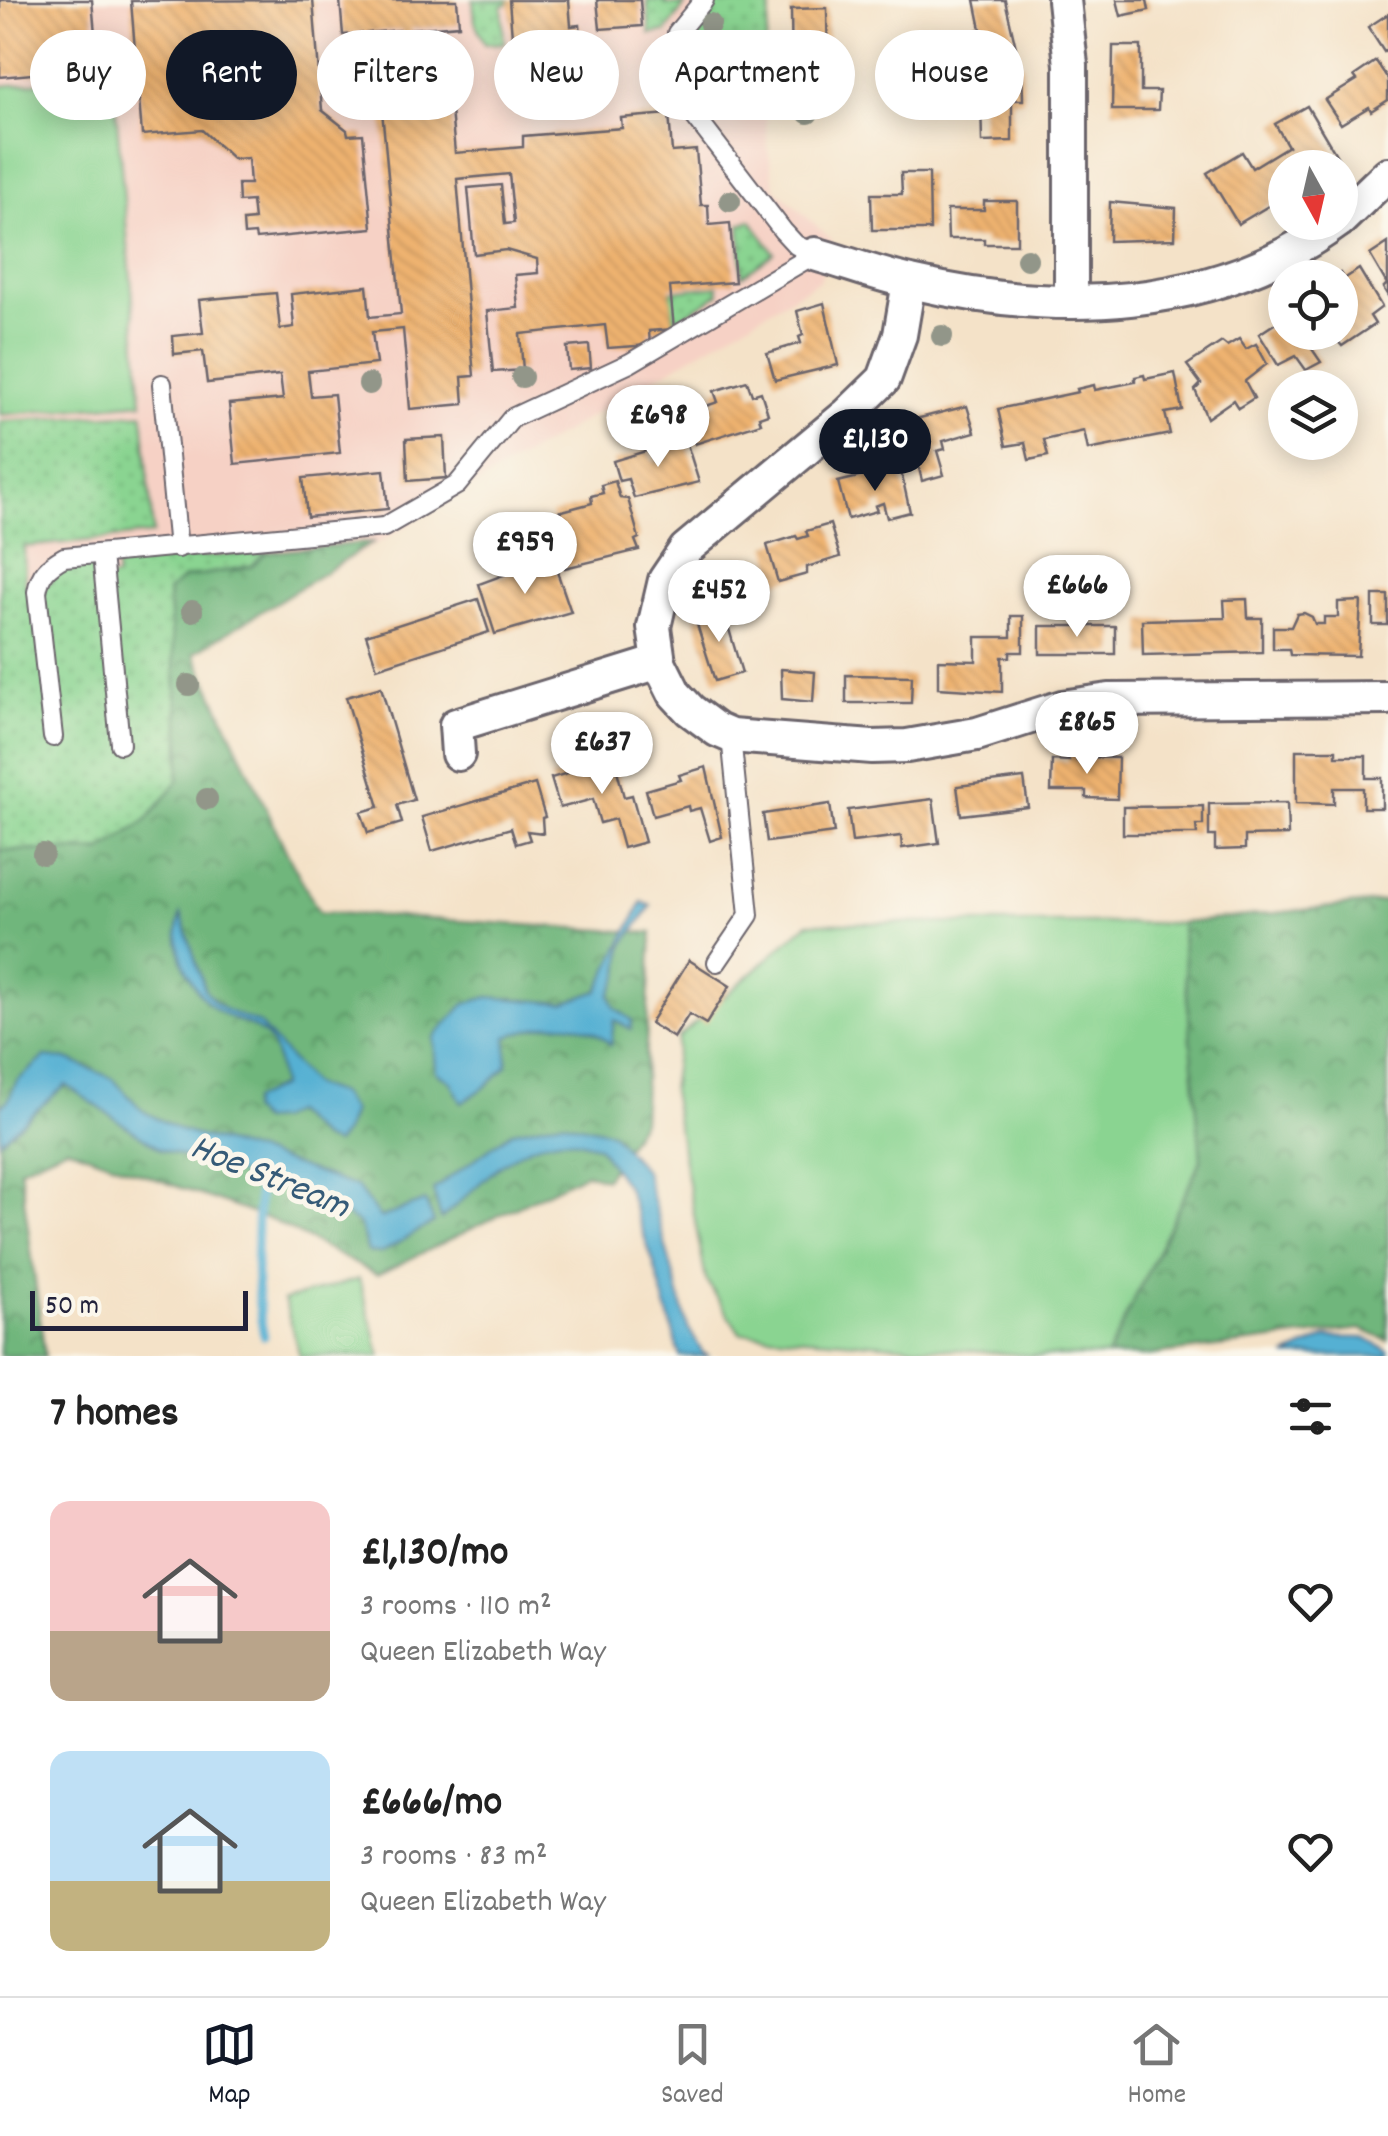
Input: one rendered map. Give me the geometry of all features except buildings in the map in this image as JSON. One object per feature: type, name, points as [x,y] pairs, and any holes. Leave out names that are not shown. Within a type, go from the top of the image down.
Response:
[{"type":"street","points":[[1064,0],[1071,83],[1071,302]]},
{"type":"street","points":[[1358,202],[1388,174]]},
{"type":"street","points":[[815,254],[909,282],[1020,300],[1071,302],[1161,296],[1228,281],[1306,240]]},
{"type":"street","points":[[909,282],[900,334],[884,379],[848,414],[686,548],[674,564],[657,604],[654,626],[659,662],[676,694],[690,710],[731,736],[872,747],[907,746],[977,734],[1062,707],[1109,700],[1388,698]]},
{"type":"street","points":[[458,754],[456,725],[659,662]]},
{"type":"lane","points":[[704,0],[676,33],[674,88],[782,231],[815,254]]},
{"type":"lane","points":[[53,738],[37,592],[39,578],[49,566],[64,557],[384,528],[457,486],[512,418],[630,363],[815,254]]},
{"type":"lane","points":[[162,384],[178,548]]},
{"type":"lane","points":[[102,554],[120,744]]},
{"type":"lane","points":[[717,962],[749,915],[731,736]]},
{"type":"shaded area","points":[[0,0],[749,0],[749,5],[771,5],[768,30],[639,30],[639,120],[766,120],[775,188],[832,240],[820,280],[194,652],[230,730],[0,876]]},
{"type":"green space","points":[[473,0],[509,0],[502,6],[503,30],[494,30],[494,44],[485,44],[475,22]]},
{"type":"green space","points":[[647,0],[685,5],[667,30],[650,30]]},
{"type":"green space","points":[[717,3],[771,5],[768,30],[688,30],[705,9]]},
{"type":"green space","points":[[30,83],[30,120],[117,120],[142,402],[0,415],[0,86]]},
{"type":"green space","points":[[751,220],[774,253],[742,276],[740,224]]},
{"type":"green space","points":[[718,286],[719,294],[673,322],[670,291]]},
{"type":"green space","points":[[143,413],[153,534],[24,547],[25,586],[52,582],[52,569],[93,565],[97,579],[116,577],[117,563],[267,552],[252,566],[185,578],[179,780],[147,820],[102,851],[0,850],[0,421]]},
{"type":"green space","points":[[374,542],[194,653],[287,853],[319,912],[652,933],[642,1121],[605,1179],[586,1173],[377,1275],[271,1220],[67,1147],[20,1168],[45,1356],[0,1356],[0,850],[102,851],[147,820],[178,781],[181,747],[168,591],[184,578],[252,566],[267,552]]},
{"type":"green space","points":[[1388,901],[1388,1341],[1361,1329],[1143,1356],[1107,1356],[1201,1160],[1181,923]]},
{"type":"green space","points":[[808,923],[1181,923],[1201,1160],[1107,1356],[1039,1356],[740,1333],[706,1280],[671,1091],[678,1038]]},
{"type":"green space","points":[[359,1279],[381,1356],[300,1356],[284,1300]]},
{"type":"water","points":[[642,902],[651,906],[623,946],[620,974],[610,996],[615,1008],[632,1020],[631,1029],[614,1020],[611,1045],[587,1029],[561,1024],[507,1037],[507,1066],[462,1103],[451,1082],[436,1072],[434,1038],[465,1004],[488,997],[564,1003],[598,991]]},
{"type":"water","points":[[181,914],[205,990],[215,1002],[259,1024],[313,1085],[340,1094],[352,1111],[335,1144],[323,1140],[292,1112],[278,1120],[261,1121],[250,1111],[252,1100],[281,1086],[275,1052],[265,1035],[217,1010],[198,991],[180,953]]},
{"type":"water","name":"Hoe Stream","points":[[45,1057],[67,1059],[112,1078],[143,1111],[182,1131],[357,1187],[380,1218],[425,1201],[434,1222],[381,1253],[368,1252],[359,1224],[321,1200],[160,1149],[66,1085],[0,1141],[0,1107],[17,1081]]},
{"type":"water","points":[[561,1121],[611,1132],[645,1171],[688,1327],[703,1353],[709,1356],[680,1356],[627,1188],[598,1146],[563,1139],[525,1150],[495,1170],[441,1219],[433,1190],[513,1131]]},
{"type":"water","points":[[1327,1337],[1365,1338],[1388,1351],[1388,1356],[1286,1356]]},
{"type":"waterway","name":"Hoe Stream","points":[[259,1180],[257,1277],[264,1336]]}]
